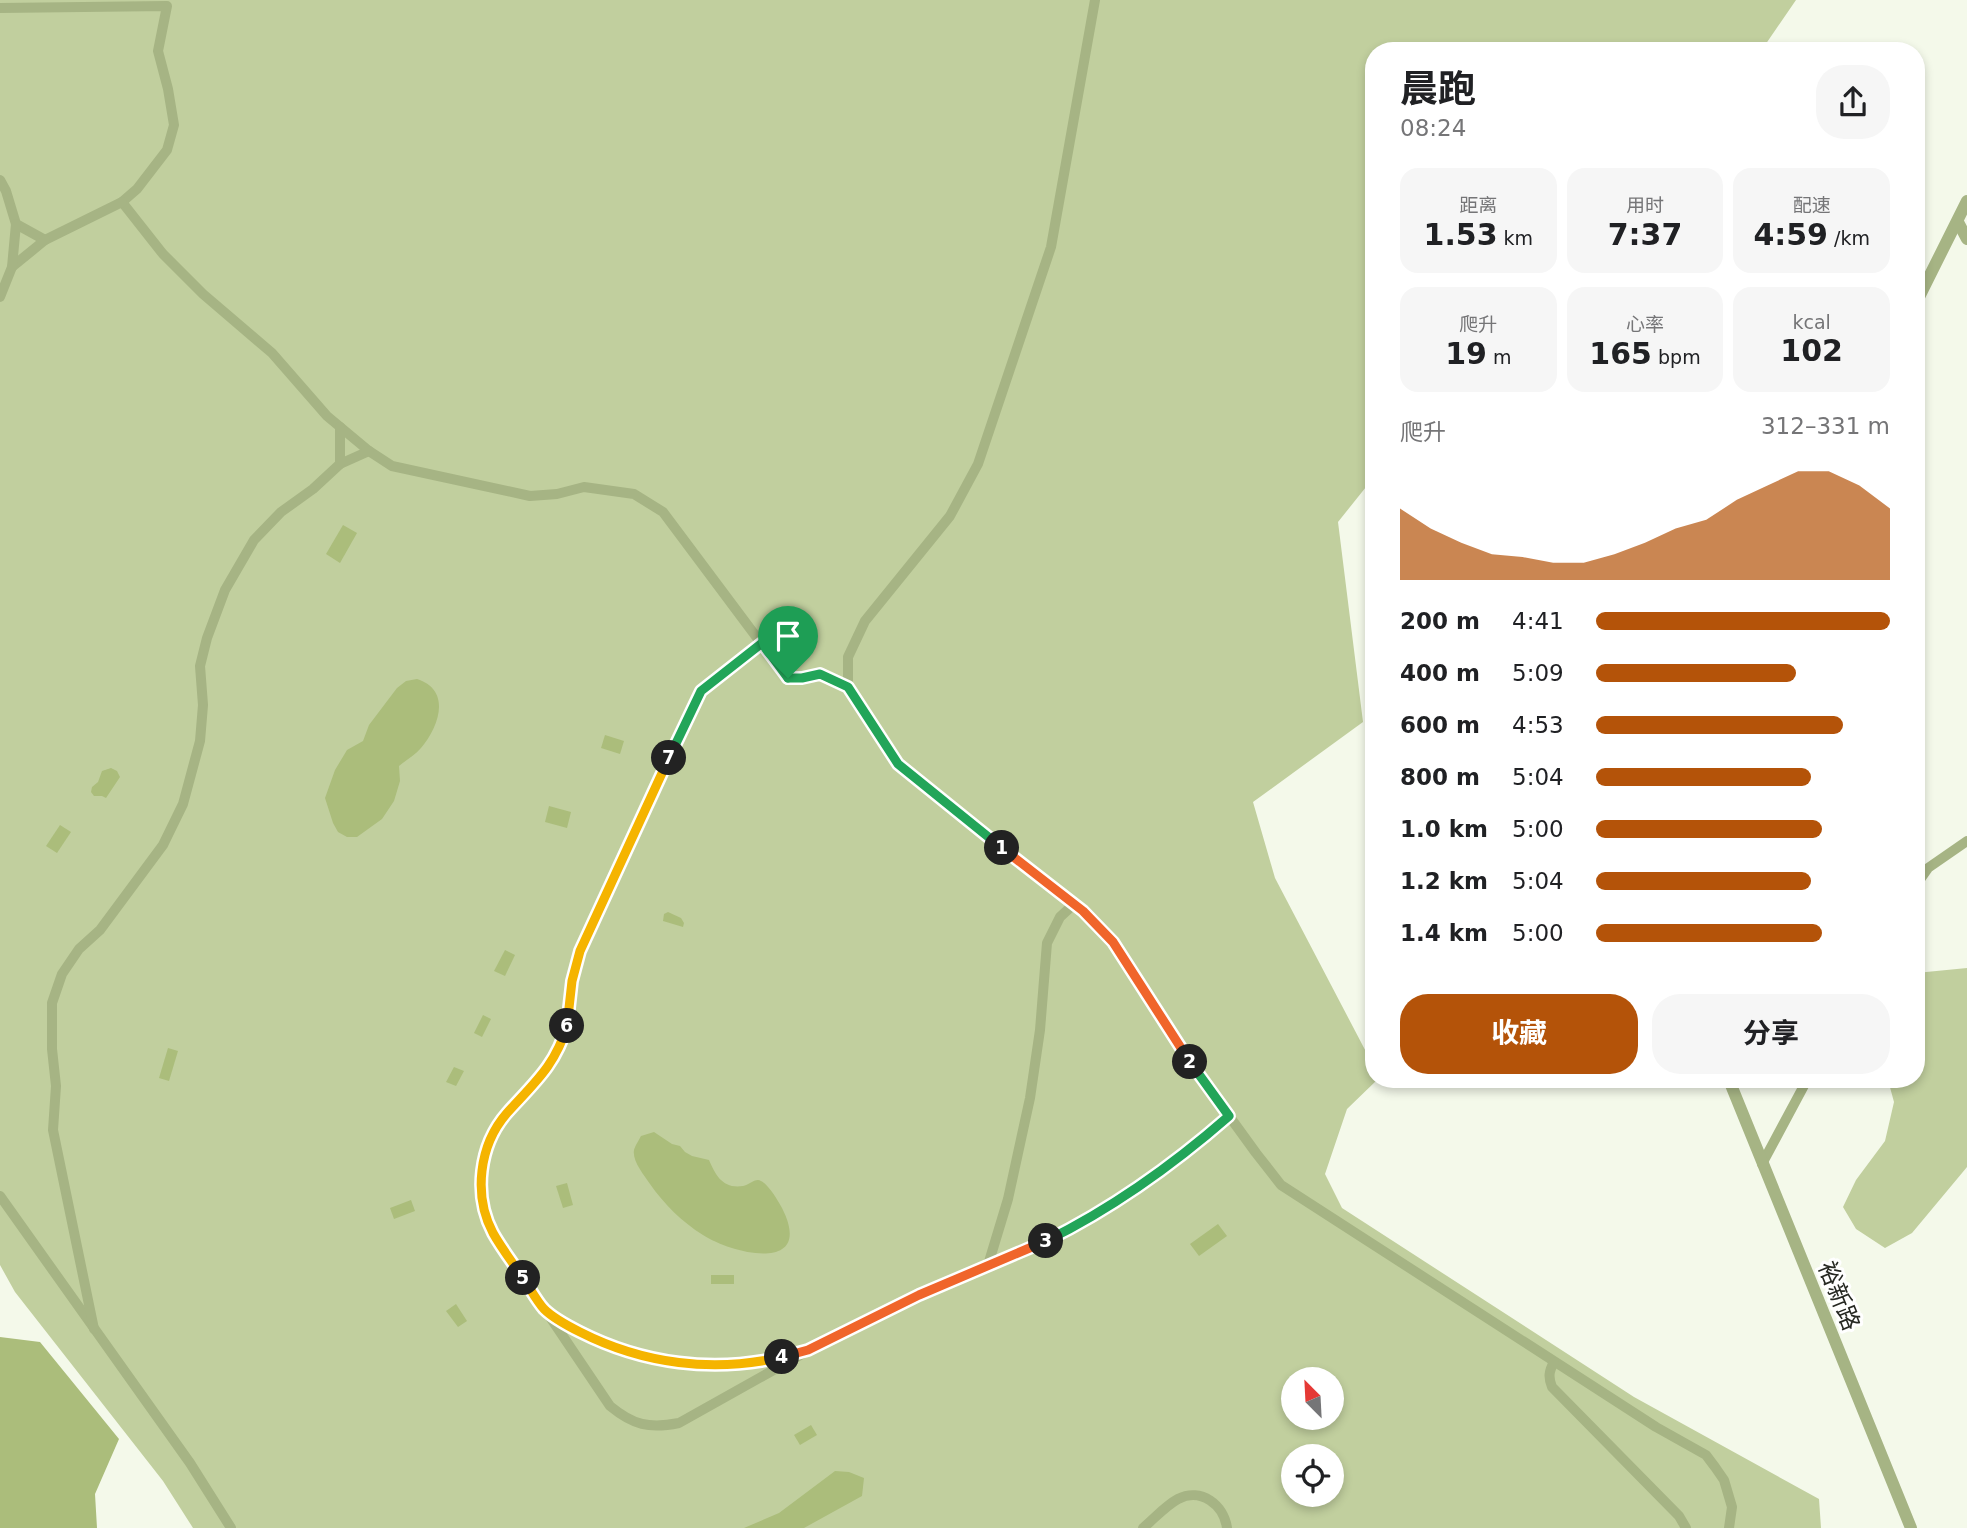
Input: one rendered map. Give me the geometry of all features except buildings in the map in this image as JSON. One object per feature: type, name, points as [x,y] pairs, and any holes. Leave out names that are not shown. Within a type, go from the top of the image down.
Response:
[{"type":"street","points":[[848,687],[848,656],[865,621],[950,516],[978,464],[1051,247],[1095,0]]},
{"type":"street","points":[[0,8],[171,3],[158,51],[174,125],[167,150],[138,189],[122,202],[45,240],[12,267]]},
{"type":"street","points":[[0,180],[16,225],[12,267],[0,298]]},
{"type":"street","points":[[1925,286],[1967,201]]},
{"type":"street","points":[[122,202],[163,254],[203,294],[272,354],[327,416],[369,451],[392,466],[530,496],[557,494],[584,487],[634,494],[663,512],[788,678],[820,674],[848,687],[898,764],[985,836],[1083,911],[1113,942],[1182,1051],[1282,1185],[1656,1427],[1706,1455],[1724,1480],[1732,1507],[1729,1528]]},
{"type":"street","points":[[1958,222],[1967,239]]},
{"type":"street","points":[[16,225],[45,240]]},
{"type":"street","points":[[340,427],[340,464]]},
{"type":"street","points":[[94,1329],[53,1130],[56,1086],[52,1049],[52,1003],[62,974],[79,949],[100,930],[163,845],[183,804],[200,741],[203,705],[200,667],[207,638],[225,590],[254,540],[281,512],[313,489],[340,464],[369,451]]},
{"type":"street","points":[[762,643],[701,691],[583,944],[575,966],[562,1042],[547,1069],[495,1130],[483,1163],[482,1198],[492,1231],[610,1406],[624,1418],[642,1425],[661,1427],[679,1423],[808,1350],[882,1312],[1033,1247],[1111,1205],[1160,1172],[1229,1116]]},
{"type":"street","points":[[1925,872],[1967,841]]},
{"type":"street","points":[[988,1265],[1014,1177],[1030,1098],[1048,943],[1060,917],[1074,904]]},
{"type":"street","name":"裕新路","points":[[1732,1088],[1911,1528]]},
{"type":"street","points":[[1762,1164],[1803,1088]]},
{"type":"street","points":[[0,1196],[190,1463],[231,1528]]},
{"type":"street","points":[[545,1310],[576,1330],[609,1345],[645,1357],[681,1363],[736,1364],[773,1359],[808,1350]]},
{"type":"street","points":[[1554,1362],[1549,1379],[1552,1387],[1679,1516],[1686,1528]]},
{"type":"street","points":[[1143,1528],[1178,1500],[1190,1496],[1203,1497],[1215,1503],[1224,1513],[1227,1528]]},
{"type":"shaded area","points":[[0,0],[1796,0],[1767,42],[1365,42],[1365,488],[1338,522],[1363,722],[1253,802],[1275,878],[1365,1050],[1365,1088],[1369,1088],[1347,1109],[1325,1174],[1342,1208],[1634,1397],[1819,1499],[1821,1528],[193,1528],[163,1481],[15,1292],[0,1265]]},
{"type":"shaded area","points":[[343,525],[357,533],[340,563],[326,554]]},
{"type":"shaded area","points":[[417,679],[435,691],[438,700],[439,710],[433,730],[419,751],[399,766],[400,781],[394,801],[382,819],[357,837],[347,837],[338,832],[325,798],[335,770],[347,750],[363,741],[369,725],[397,688],[406,681]]},
{"type":"shaded area","points":[[605,735],[624,741],[620,754],[601,748]]},
{"type":"shaded area","points":[[111,768],[117,771],[120,777],[106,798],[94,796],[92,787],[98,782],[102,771]]},
{"type":"shaded area","points":[[549,806],[571,812],[567,828],[545,822]]},
{"type":"shaded area","points":[[60,825],[71,832],[57,853],[46,846]]},
{"type":"shaded area","points":[[668,912],[681,918],[683,927],[663,921],[664,914]]},
{"type":"shaded area","points":[[505,950],[515,955],[505,976],[494,971]]},
{"type":"shaded area","points":[[1967,968],[1967,1167],[1912,1233],[1885,1248],[1856,1229],[1843,1207],[1856,1180],[1885,1141],[1894,1102],[1890,1088],[1925,1088],[1925,972]]},
{"type":"shaded area","points":[[483,1015],[491,1019],[482,1037],[474,1033]]},
{"type":"shaded area","points":[[168,1048],[178,1051],[169,1081],[159,1078]]},
{"type":"shaded area","points":[[454,1067],[464,1071],[456,1086],[446,1082]]},
{"type":"shaded area","points":[[654,1132],[692,1156],[709,1160],[725,1183],[743,1186],[758,1180],[765,1184],[782,1208],[789,1229],[788,1242],[780,1250],[750,1252],[717,1242],[688,1224],[655,1191],[635,1159],[634,1150],[641,1136]]},
{"type":"shaded area","points":[[567,1183],[573,1205],[563,1208],[556,1186]]},
{"type":"shaded area","points":[[411,1200],[415,1211],[394,1219],[390,1208]]},
{"type":"shaded area","points":[[1218,1224],[1227,1236],[1199,1256],[1190,1244]]},
{"type":"shaded area","points":[[711,1275],[734,1275],[734,1284],[711,1284]]},
{"type":"shaded area","points":[[456,1304],[467,1321],[458,1327],[446,1311]]},
{"type":"shaded area","points":[[0,1337],[40,1342],[119,1439],[95,1494],[97,1528],[0,1528]]},
{"type":"shaded area","points":[[811,1425],[817,1435],[800,1445],[794,1435]]},
{"type":"shaded area","points":[[835,1471],[849,1472],[864,1478],[862,1496],[804,1528],[744,1528],[779,1513]]},
{"type":"route","points":[[762,643],[788,678],[820,674],[848,687],[898,764],[985,836],[1083,911],[1113,942],[1182,1051],[1229,1116],[1160,1172],[1086,1220],[1033,1247],[882,1312],[808,1350],[773,1359],[736,1364],[699,1365],[663,1361],[627,1352],[592,1338],[545,1310],[492,1231],[482,1198],[483,1163],[495,1130],[547,1069],[562,1042],[580,951],[701,691],[762,643]]}]
